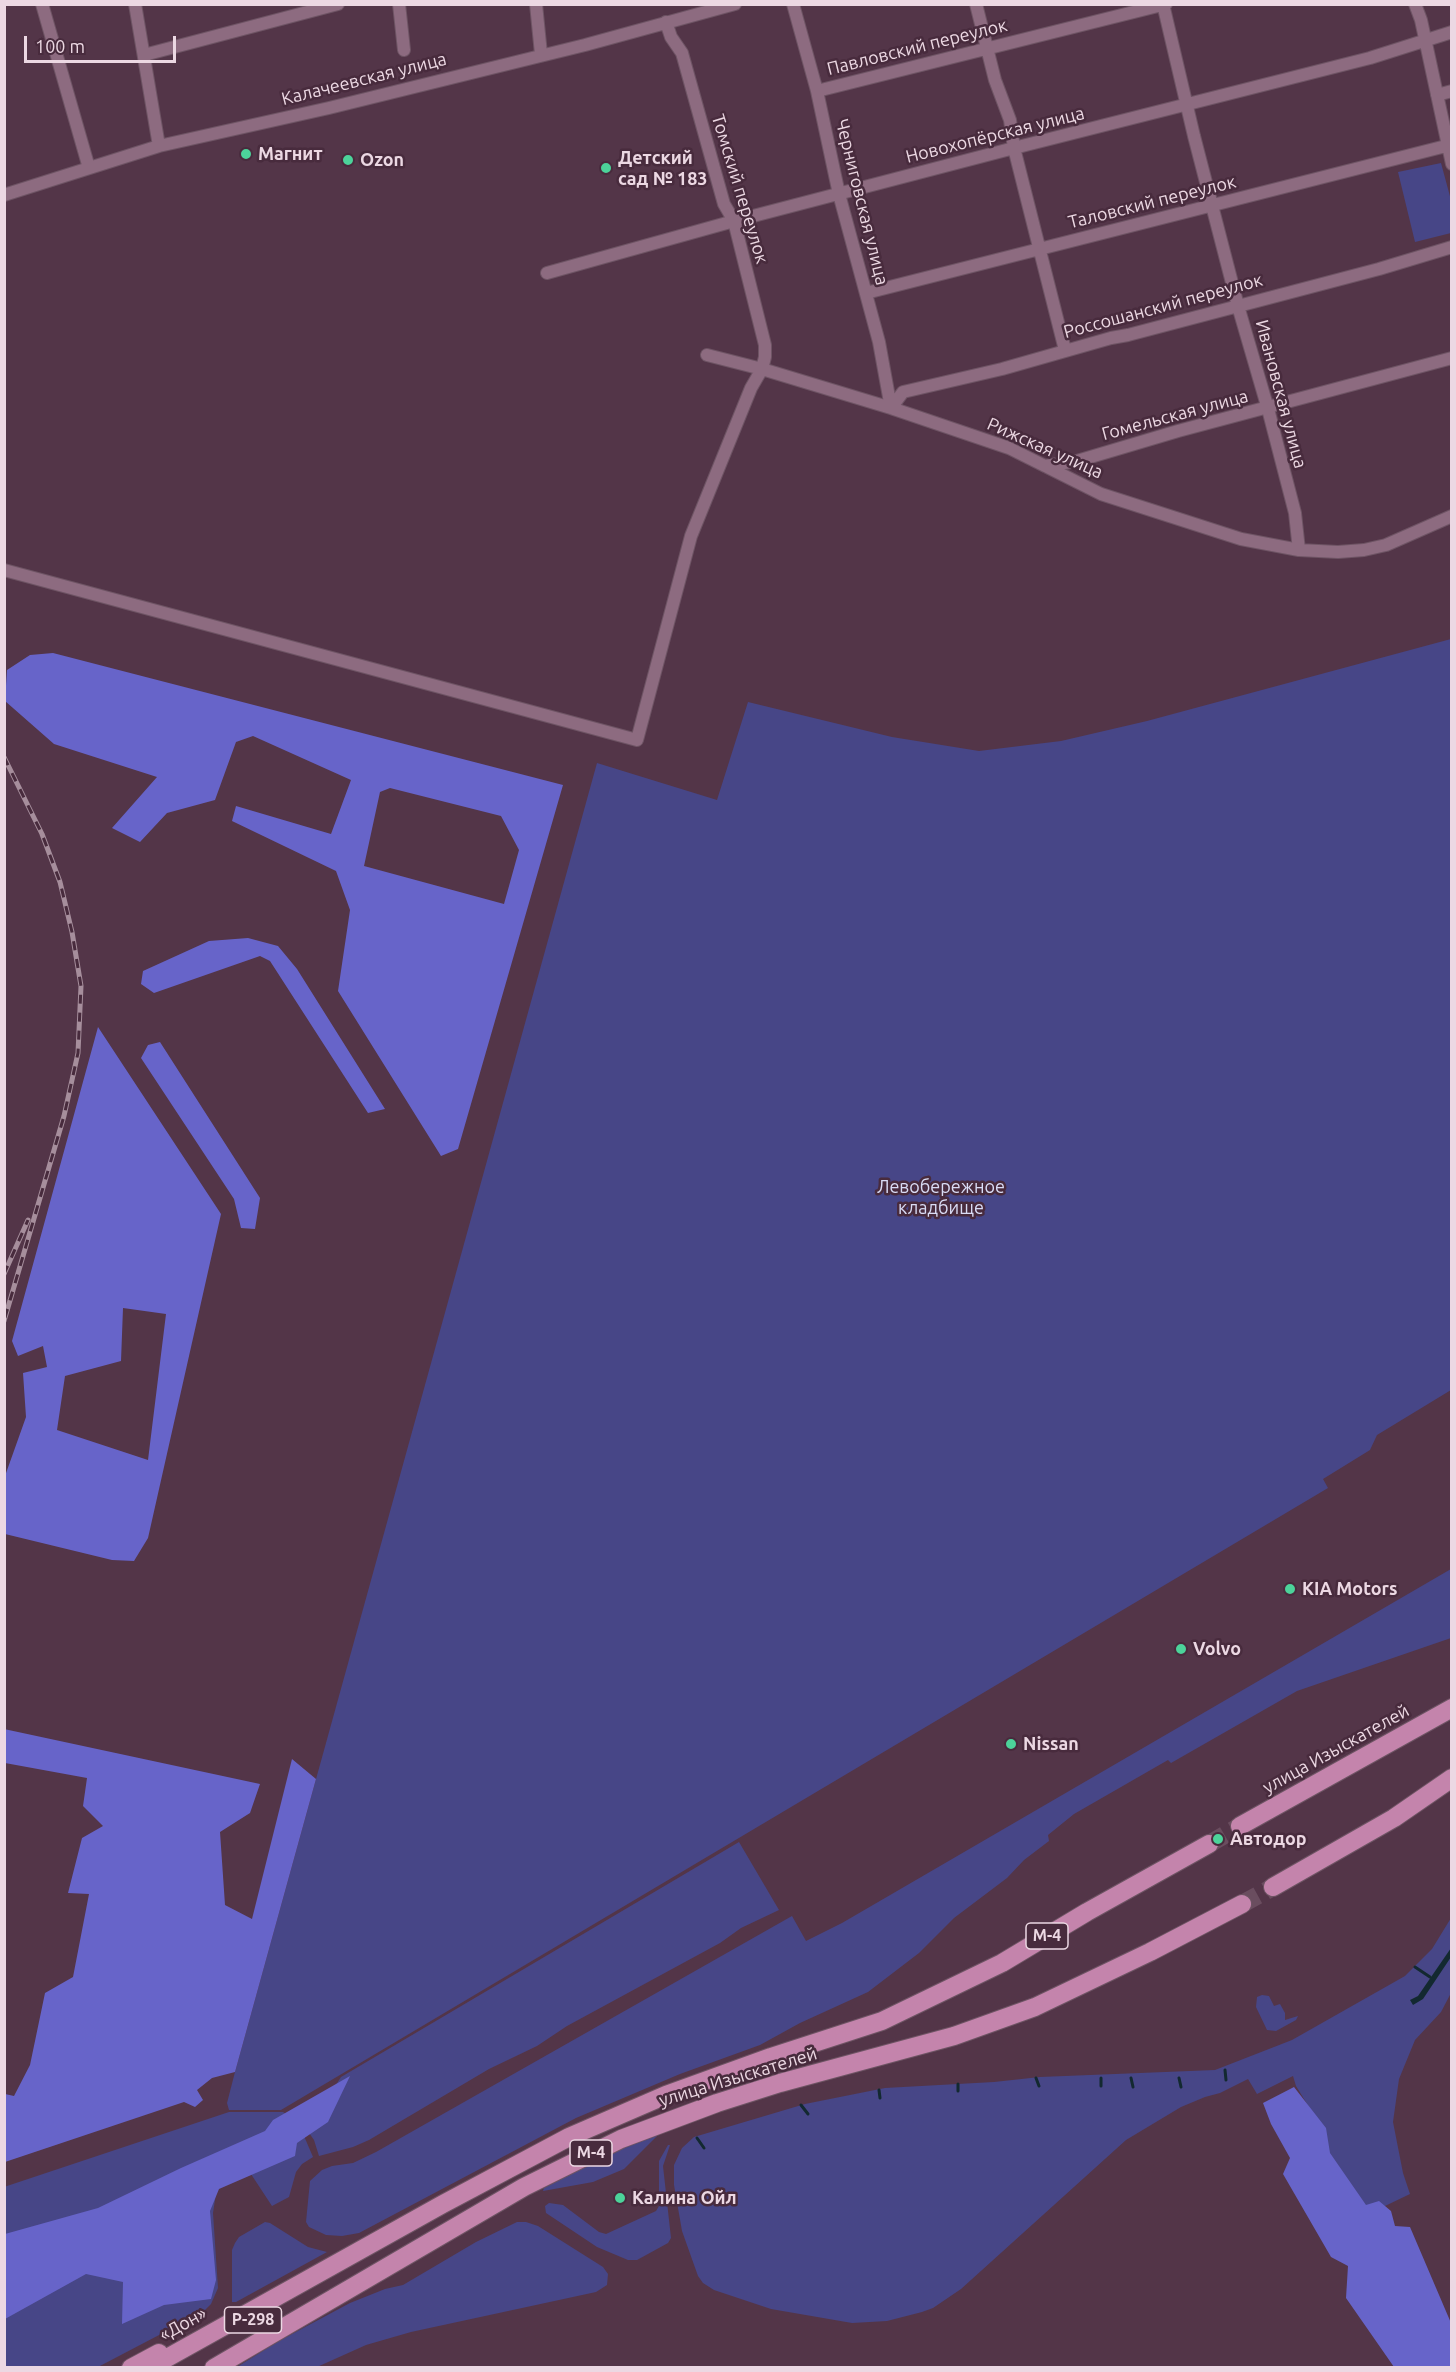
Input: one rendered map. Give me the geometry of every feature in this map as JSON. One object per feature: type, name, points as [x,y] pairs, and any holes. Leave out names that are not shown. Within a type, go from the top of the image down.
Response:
[{"type":"highway","name":"улица Изыскателей","points":[[1240,1826],[1452,1708]]},
{"type":"highway","points":[[1273,1887],[1394,1818],[1452,1778]]},
{"type":"highway","name":"улица Изыскателей","points":[[332,2266],[535,2154],[597,2124],[666,2095],[771,2056],[860,2030],[913,2007],[1002,1963],[1087,1912],[1209,1844]]},
{"type":"highway","name":"улица Изыскателей","points":[[266,2336],[524,2187],[621,2139],[676,2117],[748,2093],[954,2036],[1035,2007],[1150,1952],[1242,1904]]},
{"type":"highway","points":[[131,2367],[275,2289],[332,2266]]},
{"type":"highway","name":"«Дон»","points":[[149,2367],[332,2266]]},
{"type":"highway","name":"Р-298","points":[[170,2367],[276,2306],[332,2266]]},
{"type":"highway","name":"Р-298","points":[[202,2367],[266,2336]]},
{"type":"highway","name":"М-4","points":[[214,2367],[266,2336]]},
{"type":"street","points":[[42,4],[89,168]]},
{"type":"street","points":[[135,4],[159,146]]},
{"type":"street","points":[[144,55],[338,4]]},
{"type":"street","points":[[399,4],[404,50]]},
{"type":"street","points":[[536,4],[541,54]]},
{"type":"street","name":"Калачеевская улица","points":[[4,195],[159,146],[320,110],[585,45],[735,4]]},
{"type":"street","name":"Черниговская улица","points":[[793,4],[817,91],[839,194],[879,342],[891,408]]},
{"type":"street","points":[[976,4],[995,80],[1010,120],[1014,148],[1065,350]]},
{"type":"street","points":[[1415,4],[1452,164]]},
{"type":"street","name":"Павловский переулок","points":[[817,91],[1165,5]]},
{"type":"street","name":"Ивановская улица","points":[[1165,5],[1194,136],[1295,513],[1299,550]]},
{"type":"street","name":"Томский переулок","points":[[666,22],[671,37],[682,53],[724,204],[734,221],[765,345],[762,369]]},
{"type":"street","name":"Новохопёрская улица","points":[[547,273],[734,221],[1311,71],[1370,58],[1452,32]]},
{"type":"street","points":[[1437,95],[1452,91]]},
{"type":"street","name":"Таловский переулок","points":[[866,293],[1446,146]]},
{"type":"street","name":"Россошанский переулок","points":[[891,408],[903,392],[1002,369],[1065,350],[1238,306],[1452,247]]},
{"type":"street","name":"Рижская улица","points":[[707,355],[891,408],[1009,448],[1101,494],[1241,539],[1299,550],[1338,552],[1364,550],[1386,545],[1452,516]]},
{"type":"street","name":"Гомельская улица","points":[[1046,466],[1077,461],[1178,431],[1268,409],[1452,358]]},
{"type":"street","points":[[4,570],[637,740],[691,536],[762,369]]},
{"type":"green space","points":[[1441,163],[1451,200],[1451,233],[1415,242],[1398,172]]},
{"type":"green space","name":"Левобережное кладбище","points":[[1451,639],[1451,1390],[1377,1435],[1370,1450],[1323,1479],[1328,1488],[281,2110],[229,2110],[227,2103],[235,2072],[597,763],[717,800],[748,702],[892,737],[979,751],[1061,741],[1147,721]]},
{"type":"green space","points":[[1451,1569],[1451,1638],[1297,1691],[1171,1763],[1168,1760],[1074,1814],[1048,1835],[1049,1841],[1024,1860],[1007,1878],[954,1918],[919,1953],[868,1992],[800,2023],[760,2045],[680,2074],[576,2118],[359,2233],[342,2236],[326,2235],[309,2227],[306,2222],[310,2181],[322,2170],[353,2163],[376,2152],[792,1916],[806,1941],[842,1923]]},
{"type":"green space","points":[[739,1842],[779,1910],[741,1928],[720,1943],[567,2026],[537,2046],[489,2069],[369,2140],[319,2156],[314,2140],[307,2130],[341,2077]]},
{"type":"green space","points":[[1451,1918],[1451,1993],[1441,2012],[1415,2040],[1399,2079],[1393,2122],[1403,2173],[1410,2194],[1360,2218],[1329,2162],[1325,2133],[1296,2086],[1293,2076],[1257,2094],[1248,2079],[1220,2093],[1181,2107],[1126,2140],[961,2289],[933,2308],[922,2312],[887,2321],[852,2323],[771,2309],[714,2290],[703,2283],[698,2276],[682,2231],[674,2185],[674,2165],[682,2148],[694,2137],[805,2104],[885,2088],[1040,2077],[1215,2070],[1292,2040],[1405,1976],[1432,1949]]},
{"type":"green space","points":[[1269,1996],[1274,2006],[1280,2004],[1285,2013],[1285,2020],[1298,2016],[1296,2020],[1276,2031],[1267,2030],[1256,2007],[1257,1997]]},
{"type":"green space","points":[[229,2112],[283,2112],[294,2119],[217,2187],[213,2213],[218,2288],[211,2304],[203,2312],[98,2367],[5,2367],[4,2187]]},
{"type":"green space","points":[[658,2135],[624,2169],[593,2182],[543,2191],[544,2188],[619,2149]]},
{"type":"green space","points":[[304,2136],[313,2157],[302,2164],[296,2172],[289,2197],[272,2206],[249,2171]]},
{"type":"green space","points":[[670,2145],[663,2166],[671,2238],[668,2243],[637,2260],[628,2260],[597,2247],[546,2213],[545,2206],[549,2203],[563,2205],[599,2232],[606,2234],[656,2211],[659,2206],[659,2161]]},
{"type":"green space","points":[[265,2222],[308,2247],[327,2252],[236,2302],[232,2302],[232,2250],[239,2237]]},
{"type":"green space","points":[[517,2222],[538,2226],[603,2267],[608,2274],[607,2285],[596,2292],[411,2332],[366,2345],[317,2367],[237,2367],[279,2341],[350,2303],[385,2289],[403,2285],[476,2242]]},
{"type":"shaded area","points":[[53,653],[563,785],[458,1149],[441,1156],[338,991],[350,910],[336,871],[232,821],[236,806],[331,834],[351,780],[253,736],[236,742],[215,800],[167,813],[140,842],[112,828],[157,777],[54,744],[5,701],[7,670],[30,655]],"holes":[[[390,788],[501,816],[519,850],[504,904],[364,866],[380,792]]]},
{"type":"shaded area","points":[[248,938],[278,946],[297,969],[385,1109],[368,1113],[270,961],[260,956],[154,993],[141,984],[143,971],[209,941]]},
{"type":"shaded area","points":[[98,1027],[221,1214],[148,1538],[134,1561],[112,1560],[5,1534],[5,1476],[26,1417],[23,1373],[47,1367],[43,1346],[18,1356],[12,1341]],"holes":[[[123,1308],[166,1314],[148,1460],[57,1430],[65,1376],[121,1361]]]},
{"type":"shaded area","points":[[160,1042],[260,1198],[255,1229],[241,1228],[234,1199],[141,1058],[148,1045]]},
{"type":"shaded area","points":[[4,1729],[260,1784],[250,1813],[220,1832],[225,1905],[252,1919],[292,1759],[316,1779],[235,2072],[212,2078],[197,2090],[203,2100],[195,2107],[184,2102],[5,2162],[5,2094],[14,2096],[30,2065],[45,1993],[73,1977],[89,1894],[68,1893],[82,1838],[103,1826],[83,1806],[87,1778],[5,1763]]},
{"type":"shaded area","points":[[350,2076],[328,2122],[297,2143],[295,2156],[219,2189],[210,2211],[216,2280],[211,2299],[164,2305],[122,2324],[123,2282],[86,2274],[5,2319],[5,2234],[98,2208],[265,2131],[273,2120]]},
{"type":"shaded area","points":[[1294,2087],[1326,2128],[1330,2153],[1366,2205],[1379,2201],[1391,2211],[1395,2226],[1410,2227],[1451,2323],[1451,2367],[1394,2367],[1346,2298],[1348,2266],[1331,2257],[1283,2174],[1290,2158],[1271,2124],[1263,2103]]},
{"type":"water","points":[[1451,1948],[1451,1957],[1423,1999],[1413,2005],[1410,2000],[1418,1996]]},
{"type":"waterway","points":[[1415,1967],[1430,1977]]},
{"type":"waterway","points":[[1225,2070],[1226,2080]]},
{"type":"waterway","points":[[1036,2078],[1039,2086]]},
{"type":"waterway","points":[[1101,2078],[1101,2086]]},
{"type":"waterway","points":[[1131,2078],[1133,2087]]},
{"type":"waterway","points":[[1179,2078],[1181,2087]]},
{"type":"waterway","points":[[958,2084],[958,2091]]},
{"type":"waterway","points":[[879,2090],[880,2098]]},
{"type":"waterway","points":[[801,2105],[808,2114]]},
{"type":"waterway","points":[[697,2138],[704,2148]]},
{"type":"tunnel","points":[[1209,1844],[1240,1826]]},
{"type":"tunnel","points":[[1242,1904],[1273,1887]]},
{"type":"railway","points":[[4,757],[42,834],[60,882],[72,932],[81,986],[78,1053],[64,1116],[4,1321]]},
{"type":"railway","points":[[4,1274],[28,1220]]},
{"type":"place","name":"Магнит","points":[[246,154]]},
{"type":"place","name":"Ozon","points":[[348,160]]},
{"type":"place","name":"Детский сад № 183","points":[[606,168]]},
{"type":"place","name":"KIA Motors","points":[[1290,1589]]},
{"type":"place","name":"Volvo","points":[[1181,1649]]},
{"type":"place","name":"Nissan","points":[[1011,1744]]},
{"type":"place","name":"Автодор","points":[[1218,1839]]},
{"type":"place","name":"Калина Ойл","points":[[620,2198]]}]
